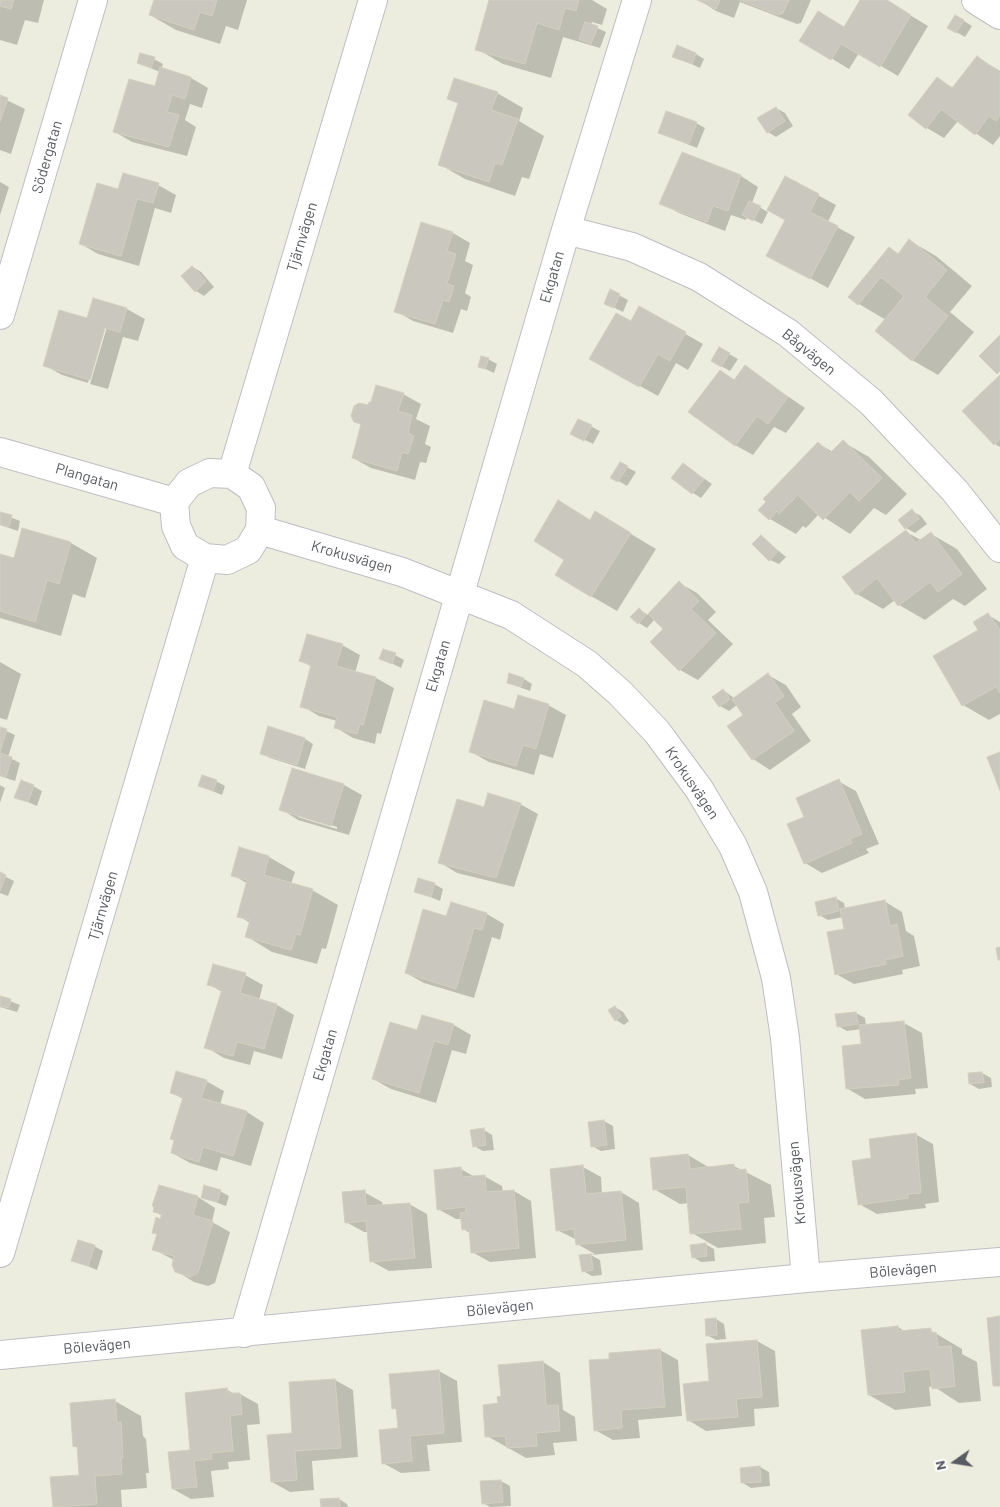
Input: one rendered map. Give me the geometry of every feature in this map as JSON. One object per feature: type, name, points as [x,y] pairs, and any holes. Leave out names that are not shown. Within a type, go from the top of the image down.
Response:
[{"type":"street","name":"Södergatan","points":[[0,315],[93,0]]},
{"type":"street","name":"Tjärnvägen","points":[[232,474],[372,0]]},
{"type":"street","name":"Ekgatan","points":[[244,1333],[566,230],[637,0]]},
{"type":"street","points":[[976,0],[1000,15]]},
{"type":"street","name":"Bågvägen","points":[[566,230],[632,247],[699,277],[788,333],[871,402],[955,491],[1000,548]]},
{"type":"street","name":"Plangatan","points":[[0,452],[174,502]]},
{"type":"street","points":[[210,473],[232,474],[251,487],[255,494],[261,508],[260,530],[248,550],[227,560],[204,558],[185,546],[176,526],[174,502],[189,483],[210,473]]},
{"type":"street","name":"Krokusvägen","points":[[260,530],[402,572],[460,593],[511,615],[587,664],[620,693],[657,732],[694,782],[733,846],[753,892],[776,978],[785,1038],[806,1278]]},
{"type":"street","name":"Tjärnvägen","points":[[0,1253],[204,558]]},
{"type":"street","name":"Bölevägen","points":[[0,1354],[244,1333],[806,1278],[1000,1262]]},
{"type":"building","points":[[0,0],[14,0],[11,9],[0,6]]},
{"type":"building","points":[[154,0],[217,0],[212,16],[200,12],[194,30],[149,15]]},
{"type":"building","points":[[489,0],[579,0],[576,11],[565,8],[559,30],[537,23],[525,64],[475,50]]},
{"type":"building","points":[[697,0],[720,0],[716,9]]},
{"type":"building","points":[[740,0],[789,0],[783,13],[778,15]]},
{"type":"building","points":[[860,0],[887,0],[911,15],[880,67],[841,44],[831,60],[799,41],[818,11],[844,27]]},
{"type":"building","points":[[955,15],[964,20],[956,33],[947,28]]},
{"type":"building","points":[[585,22],[598,26],[591,44],[579,39]]},
{"type":"building","points":[[677,45],[696,53],[692,64],[672,57]]},
{"type":"building","points":[[140,53],[155,57],[151,68],[137,63]]},
{"type":"building","points":[[977,56],[1000,73],[1000,115],[996,121],[989,116],[975,135],[941,109],[926,129],[908,115],[937,77],[952,88]]},
{"type":"building","points":[[160,67],[191,77],[185,99],[172,95],[167,112],[179,115],[169,147],[113,132],[129,79],[155,86]]},
{"type":"building","points":[[454,78],[498,92],[491,110],[518,119],[502,165],[495,163],[489,182],[438,165],[458,103],[447,99]]},
{"type":"building","points":[[0,95],[8,98],[0,122]]},
{"type":"building","points":[[776,107],[785,121],[767,133],[757,118]]},
{"type":"building","points":[[666,111],[697,122],[689,144],[658,133]]},
{"type":"building","points":[[682,152],[741,175],[728,211],[713,206],[707,222],[659,204]]},
{"type":"building","points":[[123,173],[159,183],[153,203],[137,199],[121,256],[79,244],[97,183],[118,189]]},
{"type":"building","points":[[785,176],[819,194],[810,212],[838,226],[810,279],[766,256],[785,220],[767,210]]},
{"type":"building","points":[[749,201],[761,206],[753,221],[742,215]]},
{"type":"building","points":[[421,222],[453,232],[447,251],[456,254],[447,284],[454,286],[449,302],[443,300],[435,324],[394,312]]},
{"type":"building","points":[[909,239],[947,270],[925,297],[948,316],[912,361],[875,331],[904,296],[881,277],[858,305],[848,297],[889,247],[898,254]]},
{"type":"building","points":[[192,266],[206,281],[195,292],[181,276]]},
{"type":"building","points":[[610,289],[620,294],[614,308],[604,304]]},
{"type":"building","points":[[93,298],[127,308],[120,332],[105,328],[90,380],[43,366],[59,310],[87,318]]},
{"type":"building","points":[[639,306],[686,332],[670,361],[658,354],[639,387],[589,359],[616,313],[631,321]]},
{"type":"building","points":[[1000,335],[1000,371],[997,374],[979,356]]},
{"type":"building","points":[[719,347],[730,353],[721,367],[711,361]]},
{"type":"building","points":[[481,356],[489,358],[485,369],[478,367]]},
{"type":"building","points":[[745,365],[788,397],[768,424],[757,416],[735,446],[688,412],[720,370],[734,380]]},
{"type":"building","points":[[1000,375],[1000,439],[994,445],[962,411]]},
{"type":"building","points":[[376,385],[404,393],[398,411],[412,415],[408,433],[414,436],[408,454],[402,452],[397,471],[352,458],[361,424],[354,422],[351,416],[354,406],[359,403],[368,405],[371,402]]},
{"type":"building","points":[[578,419],[592,425],[584,441],[570,434]]},
{"type":"building","points":[[843,440],[882,478],[859,501],[850,492],[823,520],[798,495],[779,514],[777,511],[769,520],[758,510],[766,502],[763,499],[818,442],[830,453]]},
{"type":"building","points":[[620,462],[628,466],[618,482],[610,478]]},
{"type":"building","points":[[683,463],[704,479],[692,494],[671,478]]},
{"type":"building","points":[[558,500],[590,520],[595,511],[631,533],[591,597],[555,575],[564,560],[534,541]]},
{"type":"building","points":[[912,509],[919,519],[905,529],[898,520]]},
{"type":"building","points":[[0,512],[12,515],[9,527],[0,524]]},
{"type":"building","points":[[22,528],[71,542],[59,584],[47,580],[35,622],[0,611],[0,554],[14,558]]},
{"type":"building","points":[[906,530],[916,543],[931,532],[962,574],[938,592],[930,582],[898,606],[877,578],[856,595],[842,577]]},
{"type":"building","points":[[761,535],[778,551],[769,561],[752,544]]},
{"type":"building","points":[[679,581],[699,601],[691,609],[716,633],[679,671],[650,642],[663,629],[648,614]]},
{"type":"building","points":[[639,608],[646,615],[638,624],[630,617]]},
{"type":"building","points":[[988,613],[1000,630],[1000,693],[996,687],[962,706],[933,656],[978,630],[973,622]]},
{"type":"building","points":[[307,634],[343,644],[336,666],[376,677],[363,725],[360,724],[357,734],[334,728],[337,717],[300,707],[311,665],[299,661]]},
{"type":"building","points":[[383,649],[396,653],[392,664],[379,659]]},
{"type":"building","points":[[509,673],[524,678],[521,687],[507,683]]},
{"type":"building","points":[[768,673],[784,696],[775,703],[794,731],[752,760],[727,726],[743,715],[732,699]]},
{"type":"building","points":[[723,689],[730,699],[719,707],[712,697]]},
{"type":"building","points":[[518,695],[549,704],[536,749],[523,745],[516,766],[469,752],[484,700],[514,709]]},
{"type":"building","points":[[268,726],[305,738],[297,765],[260,754]]},
{"type":"building","points":[[0,727],[7,729],[0,752]]},
{"type":"building","points":[[1000,752],[1000,791],[987,757]]},
{"type":"building","points":[[0,753],[12,757],[6,777],[0,775]]},
{"type":"building","points":[[292,768],[344,784],[331,826],[279,810]]},
{"type":"building","points":[[202,775],[217,780],[213,791],[198,786]]},
{"type":"building","points":[[839,779],[862,834],[850,839],[852,843],[804,864],[787,824],[804,817],[796,798]]},
{"type":"building","points":[[21,780],[34,785],[28,802],[14,798]]},
{"type":"building","points":[[488,793],[521,803],[496,878],[438,863],[457,799],[484,807]]},
{"type":"building","points":[[239,847],[269,856],[264,875],[313,889],[300,935],[296,934],[291,950],[245,937],[250,920],[237,917],[247,880],[231,876]]},
{"type":"building","points":[[0,872],[6,875],[0,891]]},
{"type":"building","points":[[418,878],[435,883],[431,897],[414,892]]},
{"type":"building","points":[[836,897],[839,911],[818,916],[815,902]]},
{"type":"building","points":[[885,900],[890,926],[897,924],[903,956],[885,960],[886,964],[835,975],[827,932],[844,929],[840,909]]},
{"type":"building","points":[[451,902],[487,913],[482,930],[474,928],[456,989],[405,973],[423,909],[446,916]]},
{"type":"building","points":[[1000,947],[1000,960],[998,960],[996,948]]},
{"type":"building","points":[[213,964],[246,973],[240,993],[277,1004],[264,1049],[237,1042],[233,1056],[204,1048],[222,989],[207,985]]},
{"type":"building","points":[[0,996],[11,999],[9,1008],[0,1006]]},
{"type":"building","points":[[615,1006],[621,1016],[615,1021],[608,1010]]},
{"type":"building","points":[[856,1012],[858,1024],[837,1027],[835,1014]]},
{"type":"building","points":[[422,1015],[454,1024],[448,1045],[434,1041],[419,1093],[372,1079],[390,1022],[417,1030]]},
{"type":"building","points":[[904,1021],[911,1078],[898,1080],[899,1085],[846,1089],[842,1046],[861,1044],[859,1025]]},
{"type":"building","points":[[176,1071],[207,1080],[201,1098],[247,1111],[233,1156],[203,1147],[199,1162],[171,1153],[174,1140],[170,1139],[183,1097],[170,1093]]},
{"type":"building","points":[[982,1072],[984,1082],[969,1084],[968,1073]]},
{"type":"building","points":[[604,1120],[607,1145],[591,1147],[588,1122]]},
{"type":"building","points":[[484,1128],[486,1145],[473,1147],[470,1130]]},
{"type":"building","points":[[916,1133],[921,1193],[908,1194],[908,1198],[858,1205],[852,1161],[871,1158],[869,1139]]},
{"type":"building","points":[[688,1154],[690,1169],[734,1164],[735,1170],[746,1169],[749,1202],[738,1203],[741,1229],[690,1234],[686,1187],[653,1190],[650,1158]]},
{"type":"building","points":[[583,1165],[586,1194],[621,1191],[626,1240],[576,1245],[574,1229],[556,1231],[550,1169]]},
{"type":"building","points":[[461,1167],[462,1177],[485,1175],[486,1192],[514,1190],[519,1248],[471,1253],[469,1229],[462,1230],[460,1213],[466,1212],[466,1207],[437,1210],[434,1170]]},
{"type":"building","points":[[159,1185],[198,1196],[193,1215],[213,1221],[198,1273],[190,1277],[175,1272],[172,1265],[174,1256],[152,1250],[157,1234],[152,1233],[156,1217],[160,1219],[162,1214],[153,1212],[154,1207],[152,1206]]},
{"type":"building","points":[[204,1185],[221,1190],[217,1202],[201,1198]]},
{"type":"building","points":[[365,1190],[366,1206],[410,1203],[415,1258],[370,1262],[366,1221],[345,1223],[342,1192]]},
{"type":"building","points":[[78,1240],[95,1245],[88,1266],[71,1261]]},
{"type":"building","points":[[706,1243],[707,1256],[692,1258],[690,1245]]},
{"type":"building","points":[[591,1254],[593,1270],[582,1272],[579,1255]]},
{"type":"building","points":[[1000,1316],[1000,1386],[993,1386],[987,1318]]},
{"type":"building","points":[[716,1318],[717,1335],[706,1336],[705,1319]]},
{"type":"building","points":[[898,1326],[899,1331],[931,1328],[931,1333],[936,1332],[938,1347],[951,1346],[955,1386],[932,1389],[930,1369],[903,1372],[905,1392],[868,1395],[861,1330]]},
{"type":"building","points":[[757,1340],[762,1397],[736,1399],[738,1417],[687,1421],[683,1384],[709,1381],[706,1344]]},
{"type":"building","points":[[660,1349],[665,1407],[621,1410],[622,1428],[594,1431],[589,1360],[609,1359],[609,1353]]},
{"type":"building","points":[[543,1361],[546,1406],[558,1405],[560,1431],[536,1433],[537,1446],[507,1448],[505,1436],[485,1437],[483,1405],[498,1403],[497,1397],[501,1396],[498,1365]]},
{"type":"building","points":[[439,1370],[444,1433],[410,1436],[412,1461],[382,1464],[379,1430],[398,1428],[396,1408],[392,1409],[389,1374]]},
{"type":"building","points":[[335,1379],[341,1448],[295,1451],[297,1480],[271,1482],[267,1435],[292,1433],[289,1382]]},
{"type":"building","points":[[227,1388],[228,1393],[240,1393],[242,1414],[230,1416],[233,1451],[211,1453],[212,1459],[194,1461],[197,1487],[172,1489],[168,1452],[190,1450],[185,1393]]},
{"type":"building","points":[[115,1399],[117,1423],[121,1422],[122,1474],[95,1476],[97,1504],[53,1507],[50,1477],[79,1475],[77,1446],[73,1447],[70,1403]]},
{"type":"building","points":[[760,1466],[761,1482],[741,1483],[740,1468]]},
{"type":"building","points":[[501,1480],[503,1502],[482,1504],[480,1481]]},
{"type":"building","points":[[339,1498],[340,1507],[321,1507],[320,1499]]}]
